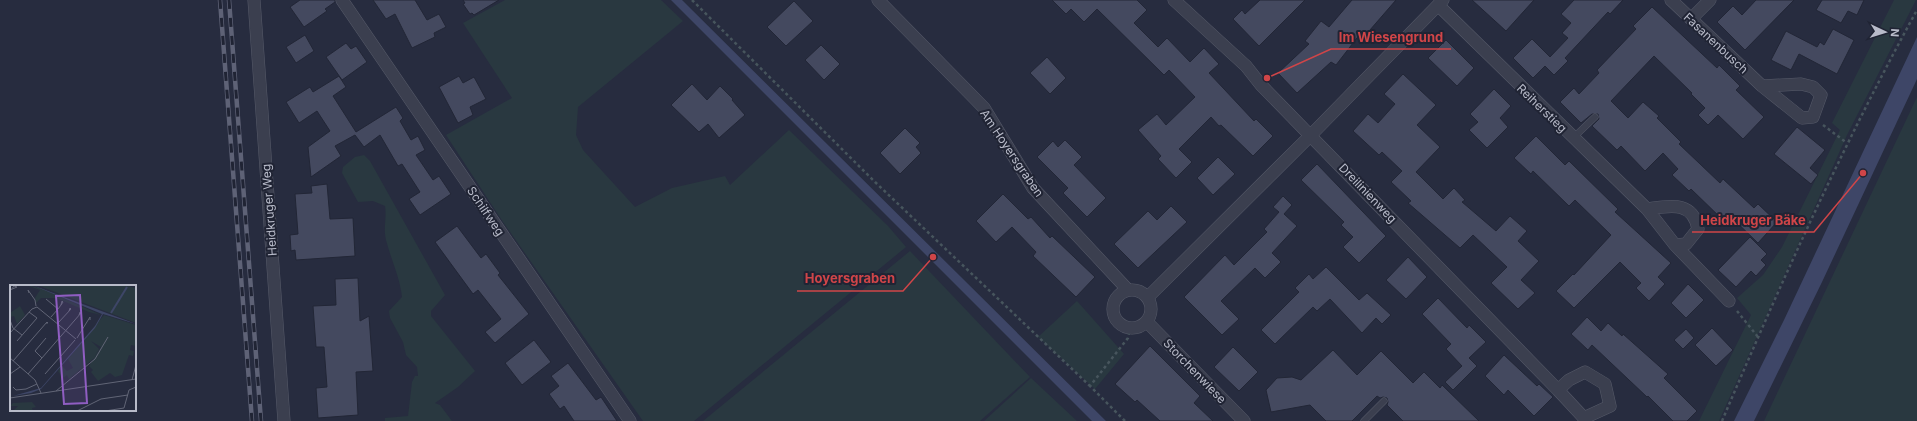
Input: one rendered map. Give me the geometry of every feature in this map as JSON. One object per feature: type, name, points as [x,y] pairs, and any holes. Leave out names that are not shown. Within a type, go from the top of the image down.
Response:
[{"type":"street","name":"Heidkruger Weg","points":[[254,0],[284,421]]},
{"type":"street","name":"Schilfweg","points":[[342,0],[630,421]]},
{"type":"street","name":"Am Hoyersgraben","points":[[878,0],[984,108],[1032,188],[1128,290]]},
{"type":"street","name":"Dreilinienweg","points":[[1174,0],[1246,66],[1261,85],[1558,390],[1585,420],[1610,406],[1605,384],[1585,372],[1569,380],[1558,390]]},
{"type":"street","name":"Fasanenbusch","points":[[1671,0],[1762,86],[1802,118],[1813,117]]},
{"type":"street","points":[[1690,19],[1710,0]]},
{"type":"street","points":[[1148,297],[1311,135],[1441,2]]},
{"type":"street","name":"Reiherstieg","points":[[1441,2],[1573,138],[1647,209],[1674,245],[1729,302]]},
{"type":"street","points":[[1762,86],[1801,84],[1813,87],[1821,95],[1813,117]]},
{"type":"street","points":[[1647,209],[1670,206],[1686,208],[1697,220],[1698,229],[1686,244],[1674,245]]},
{"type":"street","points":[[1128,290],[1140,291],[1148,297],[1152,307],[1151,314],[1147,322],[1140,327],[1130,328],[1123,326],[1117,321],[1113,310],[1117,296],[1128,290]]},
{"type":"street","name":"Storchenwiese","points":[[1147,322],[1244,421]]},
{"type":"lane","points":[[1573,138],[1595,117]]},
{"type":"lane","points":[[1364,421],[1384,401]]},
{"type":"path","points":[[692,0],[875,182],[1125,421]]},
{"type":"path","points":[[1722,421],[1758,336],[1847,143],[1917,10]]},
{"type":"path","points":[[1813,117],[1847,143]]},
{"type":"path","points":[[1729,302],[1758,336]]},
{"type":"path","points":[[1090,386],[1128,338],[1130,328]]},
{"type":"shaded area","points":[[505,0],[661,0],[683,21],[578,107],[576,135],[583,150],[635,207],[672,188],[725,176],[730,185],[789,130],[888,226],[906,247],[694,421],[643,421],[503,222],[446,135],[512,98],[463,23]]},
{"type":"shaded area","points":[[1894,0],[1916,0],[1847,135],[1719,421],[1699,421],[1751,315],[1737,298],[1763,275],[1782,247],[1840,130],[1832,123]]},
{"type":"shaded area","points":[[1917,97],[1917,421],[1764,421]]},
{"type":"shaded area","points":[[364,155],[370,161],[445,295],[431,311],[431,316],[475,371],[458,387],[435,403],[440,405],[452,421],[385,421],[385,418],[408,416],[412,382],[415,376],[418,376],[417,367],[406,355],[403,342],[390,318],[389,311],[402,297],[386,240],[385,206],[373,201],[358,202],[342,173],[343,167],[355,157]]},
{"type":"shaded area","points":[[910,251],[1030,377],[980,421],[703,421]]},
{"type":"shaded area","points":[[1077,301],[1124,354],[1095,389],[1038,337]]},
{"type":"shaded area","points":[[1031,378],[1077,421],[984,421]]},
{"type":"water","points":[[671,0],[682,0],[1106,421],[1092,421]]},
{"type":"water","points":[[1917,37],[1917,79],[1822,282],[1754,421],[1734,421],[1784,320]]},
{"type":"building","points":[[300,0],[335,0],[335,2],[325,9],[327,11],[304,27],[290,7]]},
{"type":"building","points":[[373,0],[415,0],[427,20],[439,14],[446,27],[434,33],[435,37],[412,48],[395,14],[386,19]]},
{"type":"building","points":[[463,0],[499,0],[474,15],[472,13],[470,14],[463,4],[465,3]]},
{"type":"building","points":[[1052,0],[1137,0],[1147,10],[1134,23],[1158,47],[1167,38],[1190,62],[1204,48],[1219,64],[1209,73],[1254,121],[1256,119],[1273,136],[1253,156],[1211,117],[1179,149],[1192,162],[1176,178],[1158,159],[1161,156],[1138,130],[1157,114],[1166,125],[1195,97],[1169,70],[1164,75],[1097,9],[1084,22],[1071,9],[1066,14]]},
{"type":"building","points":[[1260,0],[1305,0],[1259,46],[1233,19],[1242,10],[1245,14]]},
{"type":"building","points":[[1352,0],[1396,0],[1363,38],[1360,34],[1336,65],[1331,62],[1297,93],[1278,73],[1309,44],[1305,41],[1321,21],[1329,27]]},
{"type":"building","points":[[1472,0],[1534,0],[1506,31]]},
{"type":"building","points":[[1574,0],[1623,0],[1610,14],[1608,12],[1565,58],[1568,61],[1554,75],[1545,66],[1533,78],[1513,58],[1532,39],[1550,57],[1568,38],[1562,33],[1571,23],[1561,14]]},
{"type":"building","points":[[1756,0],[1794,0],[1745,50],[1717,22],[1733,6],[1742,15]]},
{"type":"building","points":[[1822,0],[1864,0],[1857,15],[1848,11],[1841,23],[1816,10]]},
{"type":"building","points":[[794,1],[813,21],[786,46],[767,27]]},
{"type":"building","points":[[1652,7],[1717,68],[1719,65],[1740,86],[1736,90],[1764,117],[1743,139],[1718,115],[1708,125],[1698,115],[1705,108],[1691,94],[1692,93],[1654,56],[1611,101],[1628,118],[1643,102],[1659,116],[1657,118],[1681,142],[1679,144],[1720,183],[1723,179],[1754,208],[1758,204],[1777,222],[1758,243],[1729,215],[1724,221],[1691,189],[1689,191],[1672,175],[1678,169],[1663,153],[1645,171],[1621,146],[1617,150],[1592,126],[1599,119],[1598,114],[1592,114],[1581,123],[1560,102],[1574,88],[1579,94],[1599,73],[1597,70],[1636,29],[1633,26]]},
{"type":"building","points":[[1833,29],[1854,40],[1837,74],[1799,54],[1791,70],[1771,60],[1786,31],[1817,47],[1820,42],[1824,45]]},
{"type":"building","points":[[305,35],[314,51],[296,63],[286,47]]},
{"type":"building","points":[[1446,40],[1474,68],[1457,86],[1428,58]]},
{"type":"building","points":[[346,43],[351,49],[356,46],[367,62],[342,80],[326,57]]},
{"type":"building","points":[[821,45],[840,64],[824,80],[805,60]]},
{"type":"building","points":[[1047,57],[1066,78],[1050,94],[1030,73]]},
{"type":"building","points":[[1403,74],[1436,105],[1417,125],[1440,147],[1416,172],[1443,199],[1454,188],[1465,200],[1462,202],[1496,231],[1510,216],[1527,231],[1518,241],[1539,261],[1521,280],[1535,293],[1518,309],[1491,283],[1507,267],[1473,235],[1460,248],[1408,203],[1411,201],[1391,182],[1402,171],[1382,152],[1379,155],[1353,131],[1368,114],[1378,123],[1395,104],[1384,94]]},
{"type":"building","points":[[339,76],[346,87],[333,96],[356,132],[396,107],[403,118],[400,121],[411,140],[418,136],[425,150],[416,155],[433,180],[439,176],[451,194],[420,215],[409,199],[420,192],[402,164],[398,166],[380,135],[364,147],[355,135],[335,146],[341,156],[311,177],[308,147],[330,131],[317,111],[299,123],[286,102],[310,87],[313,92]]},
{"type":"building","points":[[459,76],[463,83],[474,77],[486,99],[470,107],[473,115],[458,123],[439,87]]},
{"type":"building","points":[[692,84],[707,100],[720,86],[733,99],[732,100],[745,115],[719,138],[708,124],[699,132],[671,105]]},
{"type":"building","points":[[1494,89],[1511,106],[1500,118],[1508,127],[1487,148],[1469,130],[1478,122],[1470,114]]},
{"type":"building","points":[[1797,127],[1825,150],[1810,168],[1818,175],[1811,184],[1774,154]]},
{"type":"building","points":[[905,128],[920,143],[916,147],[921,153],[900,174],[880,153]]},
{"type":"building","points":[[1536,136],[1565,165],[1569,161],[1618,209],[1615,212],[1671,263],[1658,277],[1665,284],[1649,301],[1636,288],[1641,283],[1620,262],[1574,308],[1556,291],[1573,274],[1574,275],[1611,235],[1575,200],[1569,206],[1533,171],[1531,174],[1514,158]]},
{"type":"building","points":[[1065,140],[1082,157],[1074,165],[1106,198],[1087,217],[1063,193],[1068,188],[1037,157],[1053,141],[1058,147]]},
{"type":"building","points":[[1218,157],[1235,174],[1213,195],[1197,178]]},
{"type":"building","points":[[1317,164],[1386,236],[1359,263],[1343,247],[1353,237],[1341,225],[1344,222],[1301,180]]},
{"type":"building","points":[[327,184],[330,219],[353,218],[355,256],[296,260],[295,250],[291,251],[290,235],[298,234],[295,194],[312,193],[311,186]]},
{"type":"building","points":[[1003,194],[1028,219],[1031,217],[1050,238],[1052,236],[1095,277],[1076,297],[1033,256],[1036,252],[1012,227],[996,242],[976,221]]},
{"type":"building","points":[[1283,196],[1292,205],[1284,214],[1297,226],[1272,253],[1281,262],[1265,278],[1255,268],[1221,301],[1239,319],[1222,335],[1184,297],[1225,255],[1234,265],[1267,232],[1264,229],[1279,212],[1273,207]]},
{"type":"building","points":[[1171,206],[1187,222],[1138,268],[1114,244],[1148,211],[1157,220]]},
{"type":"building","points":[[457,226],[481,258],[486,254],[500,273],[498,275],[529,314],[495,343],[485,332],[501,319],[478,290],[473,294],[435,242]]},
{"type":"building","points":[[1750,237],[1767,254],[1761,260],[1766,265],[1756,276],[1751,271],[1736,287],[1718,270]]},
{"type":"building","points":[[1408,257],[1427,277],[1406,299],[1386,280]]},
{"type":"building","points":[[1326,267],[1359,300],[1367,293],[1391,315],[1382,324],[1376,318],[1362,333],[1330,299],[1317,311],[1313,307],[1275,344],[1261,330],[1299,292],[1295,288],[1309,274],[1313,279]]},
{"type":"building","points":[[358,278],[360,321],[369,316],[373,371],[356,372],[358,415],[318,418],[316,388],[327,387],[324,347],[316,347],[313,306],[336,305],[335,279]]},
{"type":"building","points":[[1688,284],[1704,300],[1686,318],[1671,303]]},
{"type":"building","points":[[1438,298],[1467,328],[1469,325],[1486,342],[1469,358],[1477,366],[1453,390],[1445,382],[1462,366],[1446,349],[1451,344],[1422,314]]},
{"type":"building","points":[[1587,317],[1601,331],[1608,323],[1622,336],[1623,334],[1668,374],[1664,378],[1697,411],[1687,421],[1673,421],[1592,345],[1588,350],[1571,334]]},
{"type":"building","points":[[1712,328],[1733,350],[1716,366],[1695,345]]},
{"type":"building","points":[[1686,329],[1694,338],[1683,349],[1674,340]]},
{"type":"building","points":[[534,340],[551,362],[522,385],[505,363]]},
{"type":"building","points":[[1150,346],[1200,396],[1194,403],[1213,421],[1160,421],[1137,400],[1135,402],[1115,384]]},
{"type":"building","points":[[1233,347],[1258,372],[1239,391],[1214,367]]},
{"type":"building","points":[[1333,350],[1357,375],[1381,351],[1413,383],[1424,372],[1440,388],[1442,385],[1479,421],[1403,421],[1387,405],[1387,398],[1380,398],[1377,396],[1352,421],[1326,421],[1310,405],[1271,412],[1266,390],[1277,378],[1292,377],[1301,380]]},
{"type":"building","points":[[1504,355],[1537,386],[1539,384],[1553,397],[1534,416],[1508,390],[1504,395],[1485,376]]},
{"type":"building","points":[[568,363],[596,400],[601,397],[617,421],[574,421],[564,406],[560,409],[549,394],[559,386],[551,376]]},
{"type":"railway","points":[[220,0],[252,421]]},
{"type":"railway","points":[[229,0],[261,421]]},
{"type":"place","name":"Im Wiesengrund","points":[[1267,78]]},
{"type":"place","name":"Heidkruger Bäke","points":[[1863,173]]},
{"type":"place","name":"Hoyersgraben","points":[[933,257]]}]
